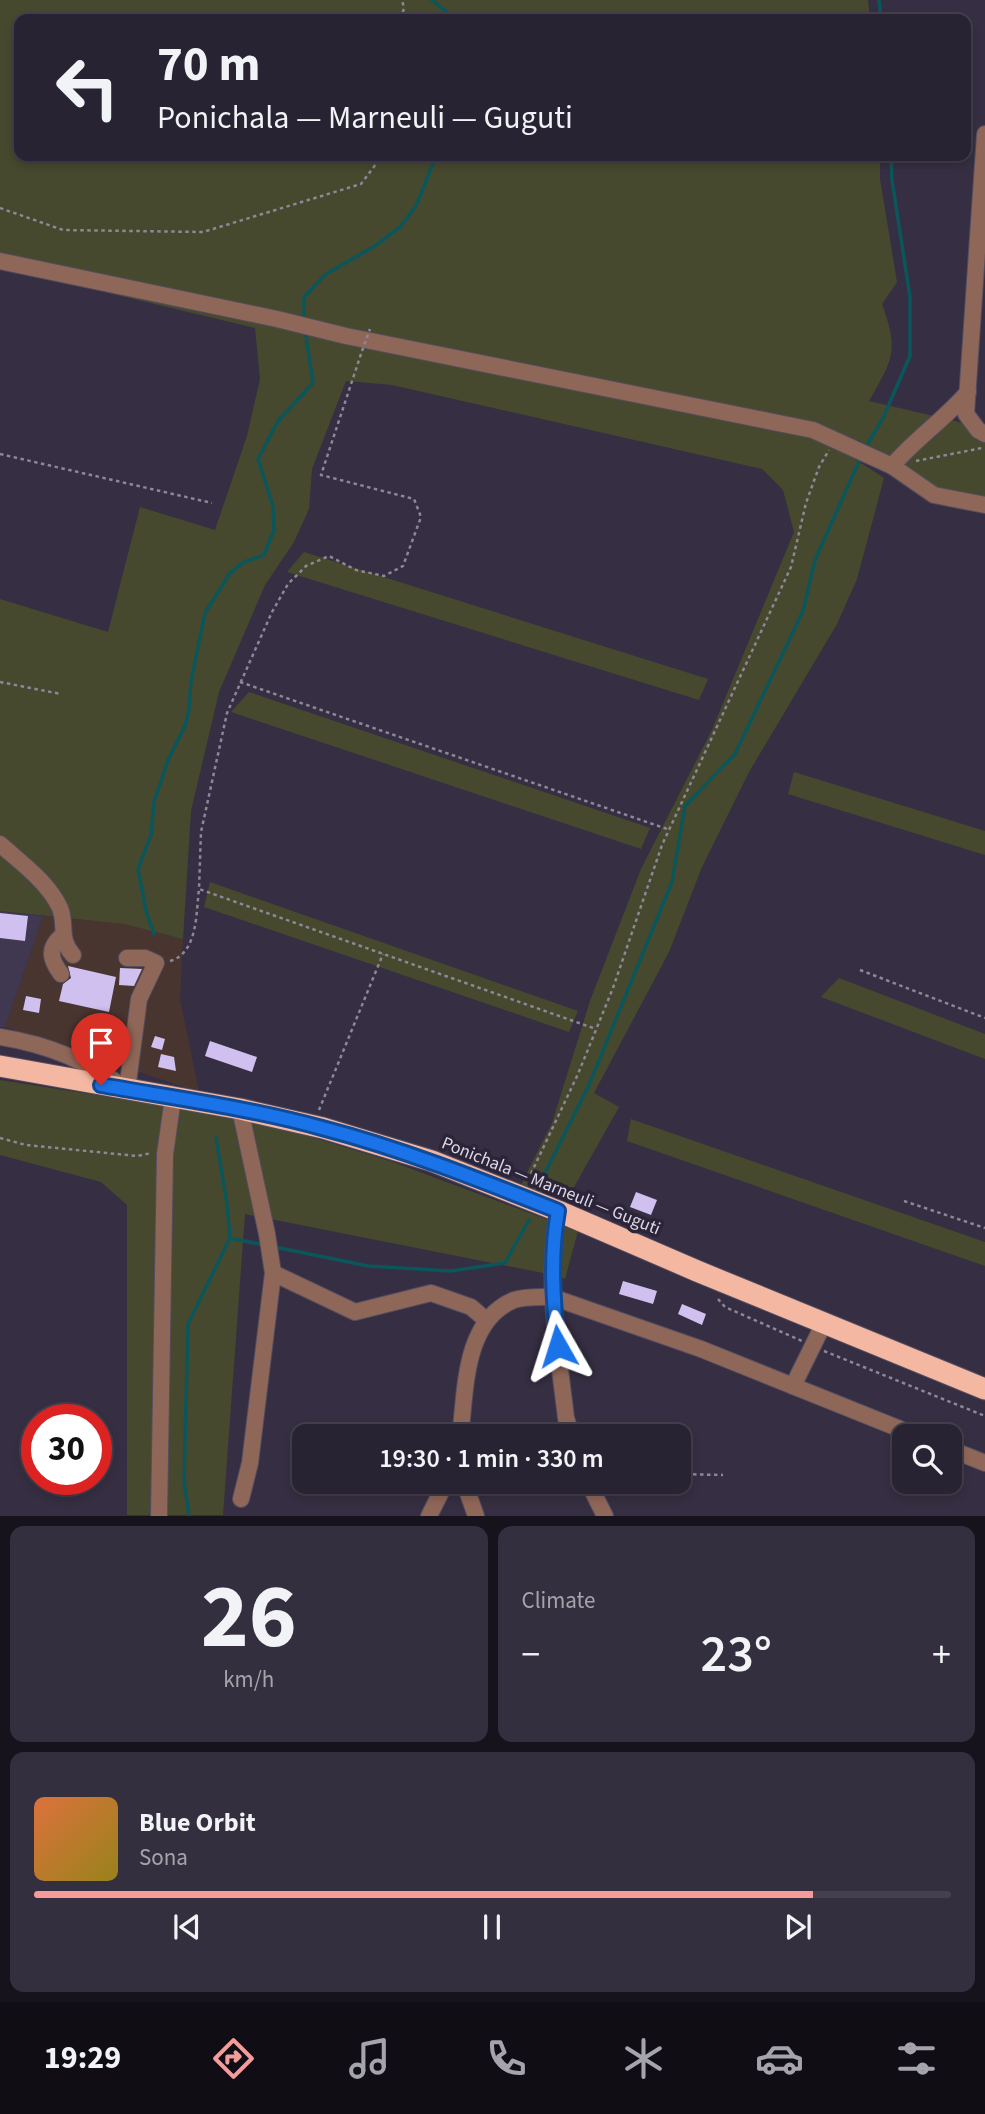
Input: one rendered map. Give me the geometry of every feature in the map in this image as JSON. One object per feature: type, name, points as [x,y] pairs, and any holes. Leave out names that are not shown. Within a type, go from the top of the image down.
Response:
[{"type":"highway","name":"Ponichala — Marneuli — Guguti","points":[[0,1066],[240,1109],[313,1125],[432,1161],[985,1389]]},
{"type":"street","points":[[985,134],[966,414],[978,430],[985,434]]},
{"type":"street","points":[[0,261],[346,337],[813,430],[892,466],[934,495],[985,505]]},
{"type":"street","points":[[892,466],[908,447],[957,405],[968,392]]},
{"type":"street","points":[[0,844],[50,890],[62,911],[63,935],[73,955]]},
{"type":"street","points":[[61,974],[51,961],[51,954],[52,946],[63,935]]},
{"type":"street","points":[[0,1037],[26,1041],[81,1063],[107,1075],[127,1090],[139,999],[156,963],[145,958],[127,958]]},
{"type":"street","points":[[159,1516],[166,1150],[173,1098]]},
{"type":"street","points":[[240,1109],[273,1273],[250,1463],[241,1499]]},
{"type":"street","points":[[558,1211],[552,1242],[552,1297],[568,1424]]},
{"type":"street","points":[[273,1273],[355,1312],[431,1293],[471,1307],[486,1320]]},
{"type":"street","points":[[462,1424],[472,1349],[486,1320],[513,1301],[531,1297],[552,1297],[701,1349],[892,1426]]},
{"type":"street","points":[[793,1386],[824,1323]]},
{"type":"street","points":[[962,1454],[985,1463]]},
{"type":"street","points":[[429,1516],[440,1494]]},
{"type":"street","points":[[468,1494],[476,1516]]},
{"type":"street","points":[[594,1494],[605,1516]]},
{"type":"path","points":[[0,208],[63,230],[202,232],[361,184],[378,161]]},
{"type":"path","points":[[156,963],[175,960],[192,942],[199,889],[201,832],[227,713],[288,584],[306,566],[329,555],[356,570],[384,576],[403,566],[421,517],[414,499],[321,475],[370,330]]},
{"type":"path","points":[[521,1196],[578,1074],[670,830],[791,567],[806,503],[819,467],[835,440]]},
{"type":"path","points":[[892,466],[985,448]]},
{"type":"path","points":[[0,454],[212,503]]},
{"type":"path","points":[[0,682],[61,694]]},
{"type":"path","points":[[240,682],[670,830]]},
{"type":"path","points":[[199,889],[596,1029]]},
{"type":"path","points":[[313,1125],[383,954]]},
{"type":"path","points":[[860,970],[985,1018]]},
{"type":"path","points":[[0,1138],[26,1145],[137,1156],[166,1150]]},
{"type":"path","points":[[904,1201],[985,1228]]},
{"type":"path","points":[[718,1298],[725,1307],[813,1346],[985,1416]]},
{"type":"path","points":[[691,1474],[723,1475]]},
{"type":"shaded area","points":[[0,911],[43,916],[5,1027],[0,1027]]},
{"type":"shaded area","points":[[43,916],[124,924],[183,939],[180,999],[199,1092],[5,1027]]},
{"type":"green space","points":[[0,0],[868,0],[869,14],[14,14],[14,161],[880,161],[880,179],[897,282],[882,304],[891,333],[891,354],[884,375],[869,401],[985,428],[985,498],[933,486],[858,440],[856,446],[846,453],[884,478],[857,579],[837,624],[749,772],[702,867],[669,952],[594,1093],[619,1107],[570,1194],[550,1187],[547,1198],[519,1189],[552,1123],[590,1001],[641,869],[712,730],[794,532],[783,490],[762,469],[392,385],[346,381],[312,469],[309,509],[294,542],[265,585],[219,692],[191,811],[183,939],[124,924],[0,911],[0,599],[108,632],[140,507],[215,530],[247,436],[260,379],[255,328],[0,267]]},
{"type":"green space","points":[[304,552],[708,679],[699,700],[287,572]]},
{"type":"green space","points":[[249,692],[650,828],[641,849],[231,712]]},
{"type":"green space","points":[[794,772],[985,831],[985,855],[788,794]]},
{"type":"green space","points":[[210,882],[578,1011],[569,1032],[204,907]]},
{"type":"green space","points":[[839,978],[985,1034],[985,1059],[821,997]]},
{"type":"green space","points":[[0,1080],[256,1120],[393,1162],[578,1231],[565,1279],[245,1214],[223,1515],[127,1515],[127,1205],[101,1182],[0,1155]]},
{"type":"green space","points":[[631,1119],[985,1242],[985,1266],[627,1141]]},
{"type":"building","points":[[0,913],[28,916],[25,941],[0,938]]},
{"type":"building","points":[[68,966],[116,977],[109,1012],[59,1001],[63,984],[71,978]]},
{"type":"building","points":[[120,968],[142,969],[134,986],[119,985]]},
{"type":"building","points":[[26,996],[41,999],[39,1013],[23,1010]]},
{"type":"building","points":[[155,1036],[165,1039],[162,1050],[151,1047]]},
{"type":"building","points":[[210,1041],[257,1057],[252,1072],[205,1056]]},
{"type":"building","points":[[161,1054],[174,1057],[176,1071],[158,1067]]},
{"type":"building","points":[[636,1192],[657,1200],[651,1215],[630,1207]]},
{"type":"building","points":[[623,1281],[657,1291],[653,1304],[619,1294]]},
{"type":"building","points":[[682,1304],[706,1314],[702,1325],[678,1314]]},
{"type":"waterway","points":[[432,0],[449,14]]},
{"type":"waterway","points":[[879,0],[880,14]]},
{"type":"waterway","points":[[304,319],[304,297],[326,274],[375,246],[400,227],[416,206],[434,161]]},
{"type":"waterway","points":[[864,450],[883,418],[910,356],[910,297],[891,161]]},
{"type":"waterway","points":[[154,934],[146,911],[138,869],[151,835],[154,802],[168,760],[185,726],[205,613],[230,573],[244,562],[264,555],[274,530],[273,506],[258,459],[278,421],[313,383],[305,330]]},
{"type":"waterway","points":[[538,1187],[589,1085],[672,882],[685,806],[735,754],[803,611],[815,560],[861,457]]},
{"type":"waterway","points":[[189,1516],[184,1481],[188,1324],[230,1238],[216,1138]]},
{"type":"waterway","points":[[275,1247],[368,1266],[451,1271],[505,1263],[529,1220]]},
{"type":"waterway","points":[[230,1238],[264,1245]]},
{"type":"route","points":[[101,1085],[240,1109],[323,1128],[432,1161],[558,1211],[552,1242],[552,1297],[558,1346]]}]
